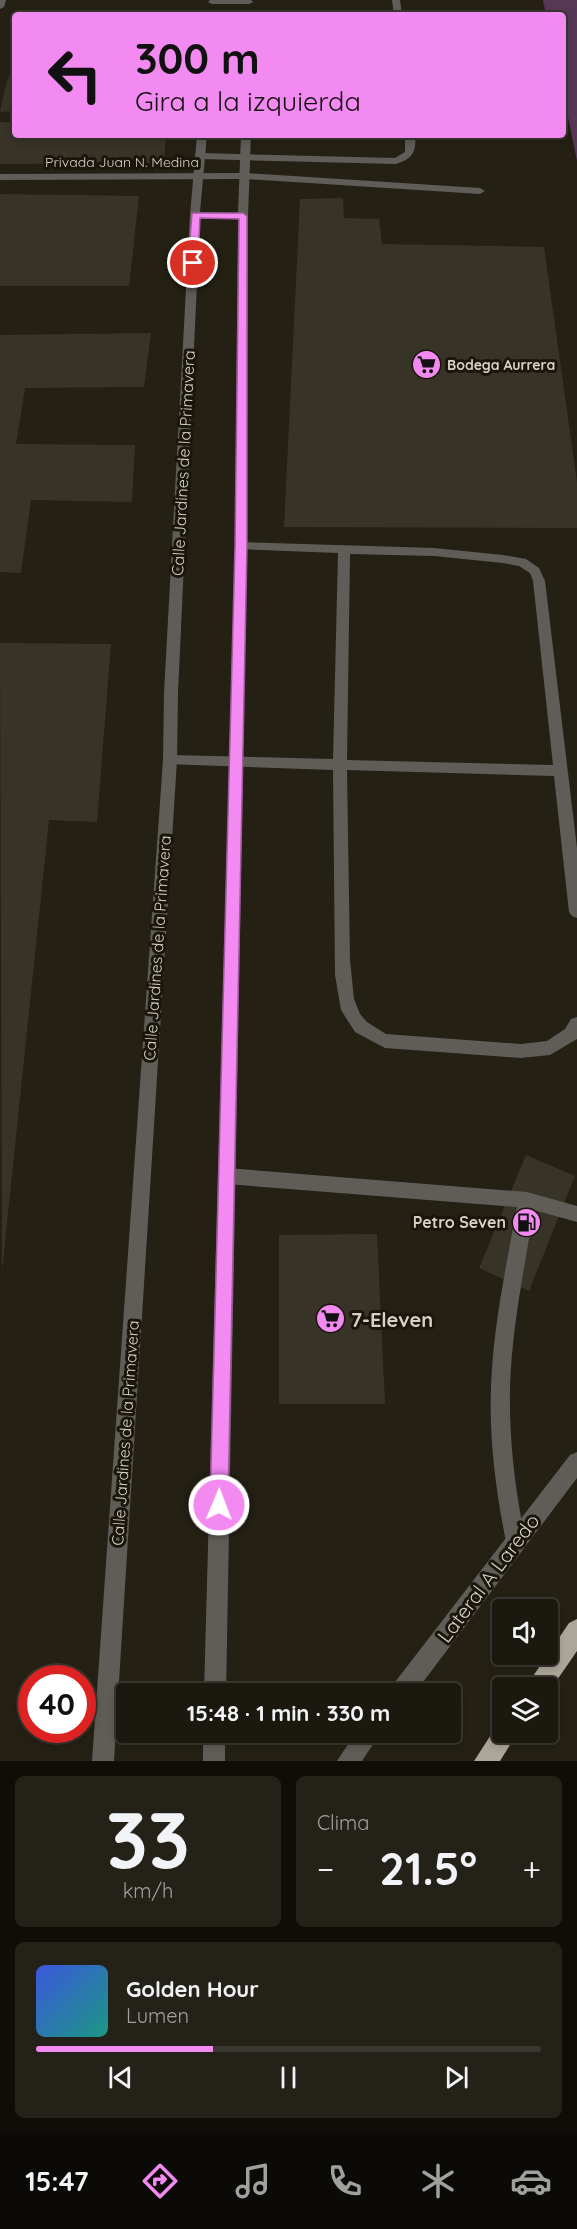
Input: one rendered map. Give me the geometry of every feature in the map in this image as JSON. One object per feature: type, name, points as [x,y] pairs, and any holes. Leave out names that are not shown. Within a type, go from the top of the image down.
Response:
[{"type":"highway","points":[[545,1677],[577,1631]]},
{"type":"highway","points":[[486,1761],[498,1743]]},
{"type":"street","points":[[0,7],[2,0]]},
{"type":"street","points":[[212,1],[249,1]]},
{"type":"street","name":"Calle Jardines de la Primavera","points":[[103,1761],[170,760],[171,693],[195,215],[202,138]]},
{"type":"street","points":[[215,1683],[241,546],[243,216],[246,138]]},
{"type":"street","points":[[200,156],[376,162],[407,158],[411,153],[410,138]]},
{"type":"street","name":"Privada Juan N. Medina","points":[[0,177],[245,176],[480,191]]},
{"type":"street","points":[[195,215],[243,216]]},
{"type":"street","points":[[241,546],[434,552],[522,562],[535,571],[539,581],[577,912]]},
{"type":"street","points":[[344,550],[340,765],[342,960],[345,991],[351,1017],[366,1034],[385,1041],[521,1051],[550,1048],[571,1034],[577,1024]]},
{"type":"street","points":[[170,760],[561,771]]},
{"type":"street","points":[[227,1176],[527,1200],[577,1214]]},
{"type":"street","points":[[516,1542],[506,1498],[500,1403],[505,1341],[527,1200]]},
{"type":"street","name":"Lateral A Laredo","points":[[408,1683],[577,1462]]},
{"type":"street","points":[[214,1743],[214,1761]]},
{"type":"street","points":[[348,1761],[362,1743]]},
{"type":"shaded area","points":[[543,0],[577,0],[577,161],[566,108],[566,12],[545,12]]},
{"type":"building","points":[[12,69],[12,111],[0,112],[6,84]]},
{"type":"building","points":[[0,122],[12,122],[12,138],[166,138],[164,163],[0,164]]},
{"type":"building","points":[[0,194],[139,196],[129,286],[0,286]]},
{"type":"building","name":"Bodega Aurrera","points":[[343,198],[344,218],[379,219],[382,244],[544,247],[577,482],[577,528],[284,527],[300,199]]},
{"type":"building","points":[[151,333],[144,387],[25,388],[16,444],[135,445],[132,502],[31,500],[21,573],[0,572],[0,335]]},
{"type":"building","points":[[0,643],[111,644],[97,822],[49,820],[2,1271]]},
{"type":"building","name":"Petro Seven","points":[[526,1155],[575,1176],[529,1291],[479,1268]]},
{"type":"building","name":"7-Eleven","points":[[377,1234],[385,1404],[279,1404],[279,1235]]},
{"type":"place","name":"Bodega Aurrera","points":[[426,365]]},
{"type":"place","name":"Petro Seven","points":[[527,1222]]},
{"type":"place","name":"7-Eleven","points":[[330,1319]]},
{"type":"route","points":[[193,263],[195,215],[243,216],[241,546],[219,1505]]}]
